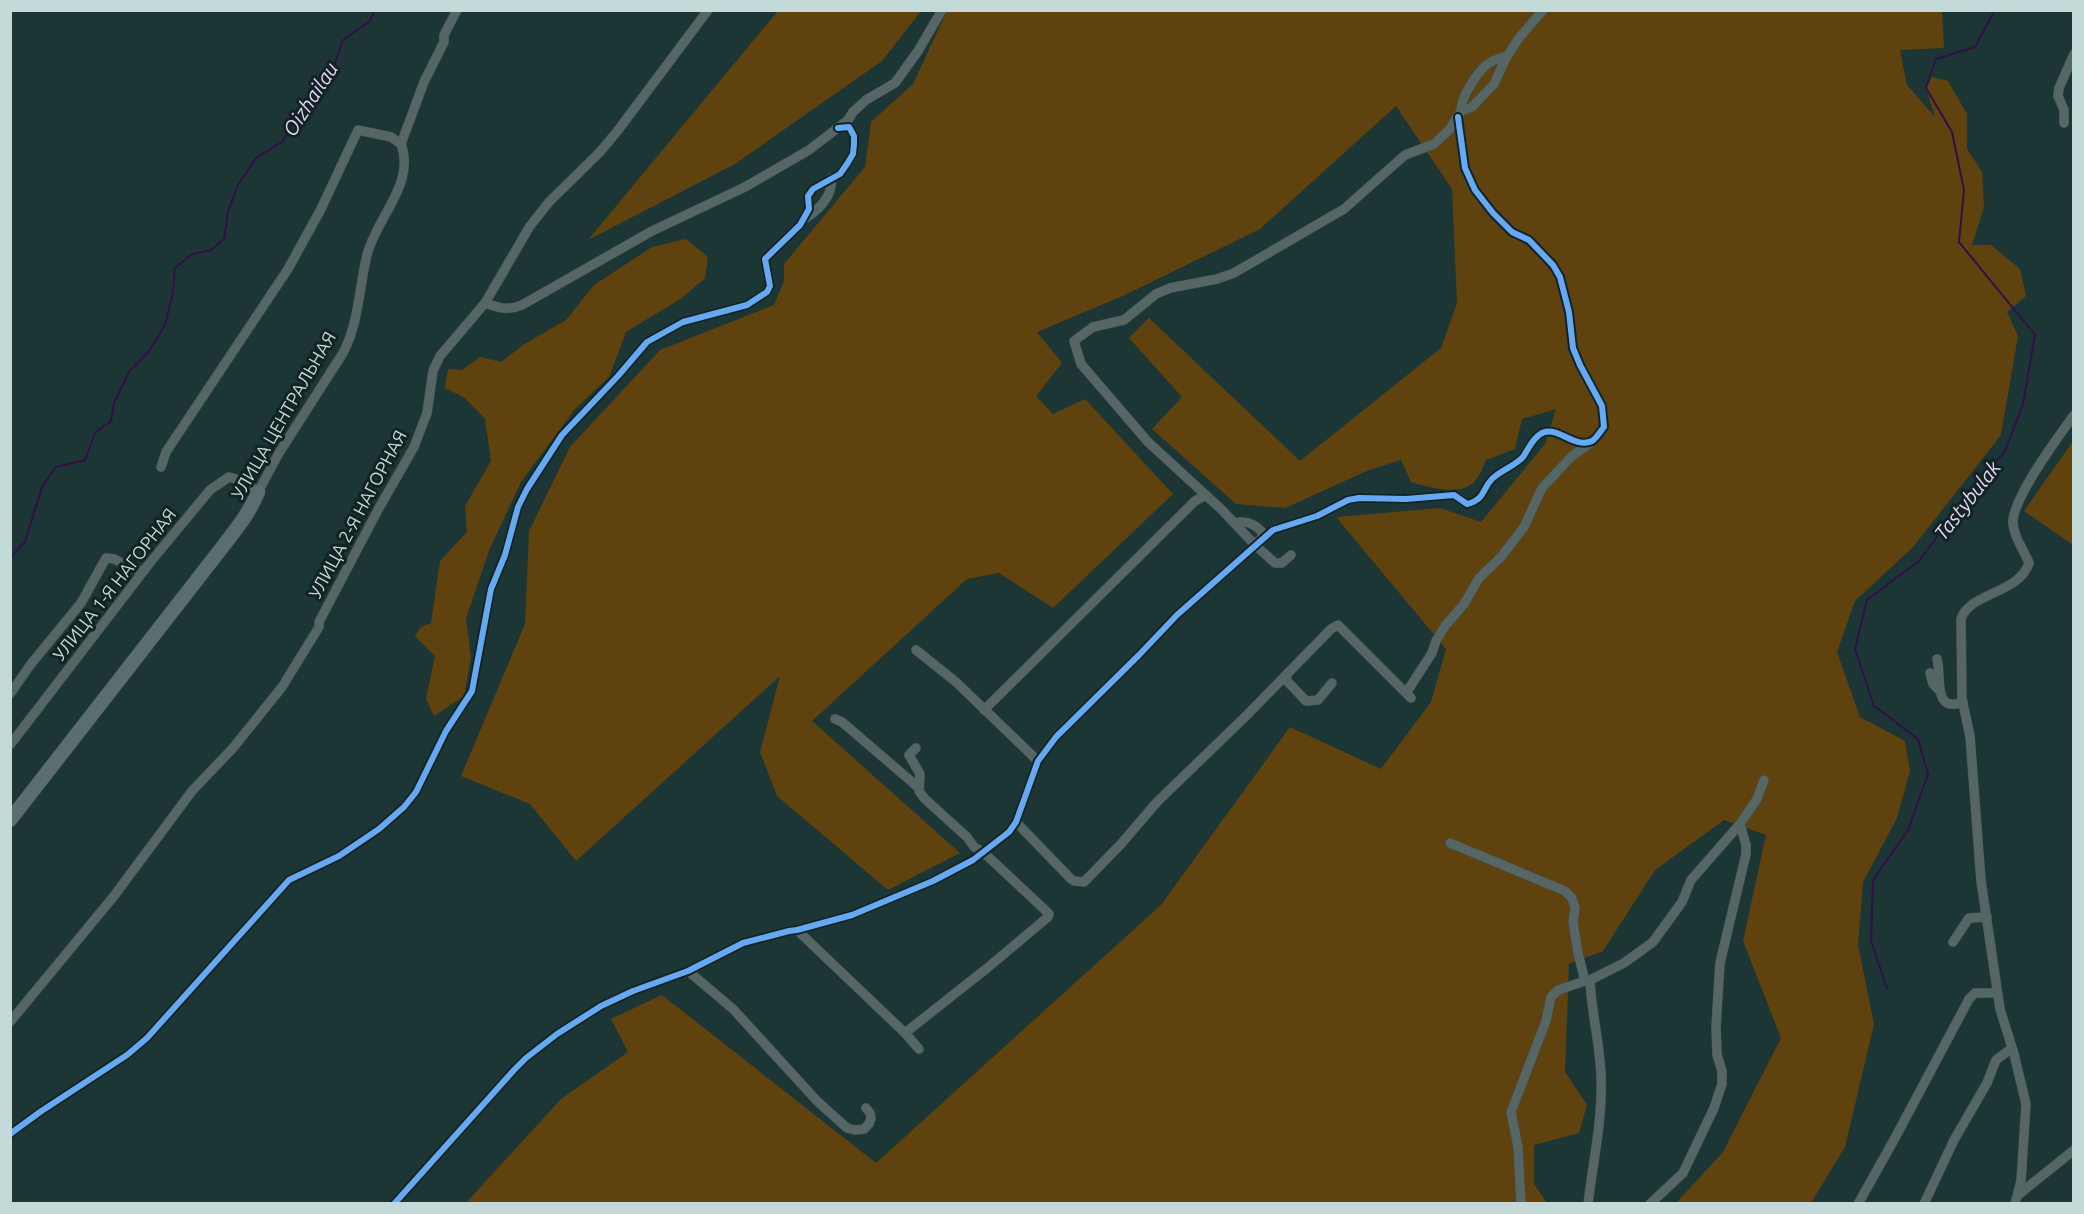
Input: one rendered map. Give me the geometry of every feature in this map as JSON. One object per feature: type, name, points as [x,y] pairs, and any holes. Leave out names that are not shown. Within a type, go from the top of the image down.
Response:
[{"type":"street","points":[[161,467],[172,442],[288,269],[321,208],[358,130],[391,137],[401,144],[424,82],[457,10]]},
{"type":"street","name":"УЛИЦА 2-Я НАГОРНАЯ","points":[[10,1022],[114,896],[192,791],[232,748],[291,674],[318,627],[336,587],[414,447],[427,413],[429,390],[436,363],[485,303],[530,226],[549,202],[600,152],[619,129],[708,10]]},
{"type":"street","points":[[485,303],[500,309],[522,305],[652,231],[778,170],[838,128],[866,100],[895,83],[914,58],[942,10]]},
{"type":"street","points":[[1291,555],[1282,563],[1275,563],[1256,542],[1148,442],[1081,364],[1074,341],[1094,327],[1124,320],[1156,294],[1170,288],[1217,279],[1234,273],[1318,225],[1359,198],[1406,155],[1434,144],[1449,130],[1460,114],[1472,107],[1494,84],[1507,56],[1543,10]]},
{"type":"street","points":[[2064,123],[2064,110],[2058,96],[2059,88],[2073,54]]},
{"type":"street","points":[[1016,822],[1070,878],[1084,882],[1163,796],[1330,629],[1338,625],[1409,695],[1445,626],[1464,604],[1479,578],[1501,557],[1524,526],[1542,488],[1572,456],[1593,441],[1604,428],[1602,406],[1573,348],[1569,312],[1560,277],[1553,265],[1529,240],[1512,232],[1493,213],[1475,190],[1465,168],[1461,105],[1483,68],[1507,56]]},
{"type":"street","points":[[10,1134],[127,1055],[147,1038],[289,880],[339,856],[379,829],[405,807],[416,792],[446,731],[472,691],[491,589],[505,555],[518,507],[527,489],[562,435],[647,342],[683,322],[747,304],[767,292],[770,286],[765,259],[803,219],[809,210],[808,196],[813,189],[840,174],[853,154],[854,136],[849,127],[838,128]]},
{"type":"street","name":"УЛИЦА ЦЕНТРАЛЬНАЯ","points":[[10,820],[231,535],[254,502],[279,453],[346,346],[351,335],[369,247],[403,177],[405,168],[401,144]]},
{"type":"street","points":[[803,219],[813,214],[825,201],[832,185],[831,178]]},
{"type":"street","points":[[2016,1199],[2025,1142],[2026,1104],[1997,993],[1981,881],[1970,736],[1963,702],[1961,627],[1963,613],[1971,605],[2014,582],[2027,569],[2028,559],[2013,528],[2014,513],[2051,447],[2073,415]]},
{"type":"street","points":[[394,1203],[514,1070],[534,1051],[601,1005],[688,971],[756,939],[842,919],[899,896],[964,866],[1009,832],[1016,822],[1038,761],[1056,737],[1139,656],[1177,615],[1256,542],[1274,530],[1283,525],[1302,521],[1348,500],[1359,498],[1406,499],[1454,495],[1467,504],[1472,503],[1485,491],[1491,480],[1523,457],[1540,433],[1548,431],[1582,443],[1593,441]]},
{"type":"street","name":"УЛИЦА 1-Я НАГОРНАЯ","points":[[10,745],[142,572],[210,490],[229,477],[250,485],[258,492]]},
{"type":"street","points":[[984,710],[1187,508],[1206,495]]},
{"type":"street","points":[[1235,523],[1242,521],[1257,526],[1263,533],[1256,542]]},
{"type":"street","name":"УЛИЦА 1-Я НАГОРНАЯ","points":[[10,694],[31,664],[77,609],[106,558],[114,559],[142,572]]},
{"type":"street","points":[[916,650],[956,682],[1038,761]]},
{"type":"street","points":[[1937,660],[1942,698],[1949,704],[1956,705],[1963,702]]},
{"type":"street","points":[[1930,673],[1933,684],[1940,691]]},
{"type":"street","points":[[1286,675],[1287,681],[1306,701],[1317,700],[1332,683]]},
{"type":"street","points":[[835,719],[842,722],[919,788],[925,799],[967,837],[974,847],[1048,914],[1048,917],[986,969],[904,1033]]},
{"type":"street","points":[[916,748],[909,755],[920,774],[919,788]]},
{"type":"street","points":[[1521,1203],[1518,1147],[1511,1112],[1546,1021],[1551,997],[1558,990],[1588,981],[1624,963],[1653,942],[1682,902],[1691,880],[1740,824],[1756,799],[1764,780]]},
{"type":"street","points":[[1650,1203],[1683,1173],[1714,1108],[1722,1084],[1722,1071],[1717,1055],[1716,1007],[1720,963],[1746,854],[1740,824]]},
{"type":"street","points":[[1450,843],[1565,891],[1572,898],[1575,908],[1573,922],[1576,943],[1588,981],[1596,1025],[1601,1078],[1600,1113],[1588,1203]]},
{"type":"street","points":[[1953,942],[1969,918],[1987,918]]},
{"type":"street","points":[[797,930],[919,1049]]},
{"type":"street","points":[[688,971],[733,1009],[817,1101],[847,1128],[864,1129],[869,1124],[872,1118],[866,1108]]},
{"type":"street","points":[[1857,1203],[1895,1138],[1968,999],[1975,993],[1997,993]]},
{"type":"street","points":[[1924,1203],[1996,1060],[2012,1048]]},
{"type":"street","points":[[2016,1199],[2073,1150]]},
{"type":"shaded area","points":[[778,11],[921,11],[882,61],[735,164],[588,240]]},
{"type":"shaded area","points":[[947,11],[1942,11],[1944,48],[1900,50],[1907,85],[1935,117],[1926,88],[1932,77],[1948,81],[1967,114],[1967,149],[1982,172],[1984,207],[1972,245],[1991,245],[2020,269],[2026,296],[2007,312],[2018,336],[2001,435],[1913,547],[1855,601],[1837,652],[1860,717],[1905,741],[1910,771],[1897,818],[1863,882],[1858,945],[1874,1024],[1845,1147],[1811,1203],[1676,1203],[1723,1152],[1781,1038],[1743,941],[1766,835],[1724,820],[1655,870],[1603,951],[1569,964],[1565,1072],[1587,1105],[1579,1133],[1534,1145],[1534,1184],[1547,1203],[466,1203],[561,1099],[628,1052],[611,1019],[662,995],[876,1163],[1161,905],[1290,727],[1381,769],[1431,702],[1446,649],[1336,517],[1440,508],[1481,522],[1545,444],[1556,409],[1522,419],[1515,449],[1486,460],[1477,479],[1462,489],[1445,489],[1411,482],[1401,460],[1369,470],[1285,508],[1236,504],[1152,429],[1182,397],[1129,338],[1149,318],[1300,461],[1441,348],[1457,303],[1452,189],[1396,106],[1260,229],[1125,295],[1037,332],[1062,363],[1036,396],[1053,414],[1085,399],[1173,494],[1053,608],[999,573],[967,579],[812,721],[960,853],[888,890],[777,796],[760,752],[780,676],[576,861],[530,804],[461,776],[525,624],[529,531],[570,447],[660,350],[774,305],[784,281],[784,264],[865,167],[871,122],[913,84]]},
{"type":"shaded area","points":[[686,239],[708,257],[705,278],[682,298],[626,332],[609,377],[575,409],[521,482],[490,548],[466,618],[471,658],[464,696],[434,716],[426,699],[435,656],[415,636],[421,627],[431,623],[440,561],[467,532],[465,506],[491,461],[485,419],[465,398],[445,388],[448,369],[462,370],[480,357],[501,362],[526,343],[566,320],[594,285],[652,247]]},
{"type":"shaded area","points":[[2073,441],[2073,545],[2024,511]]},
{"type":"waterway","name":"Oizhailau","points":[[10,558],[25,542],[42,487],[56,467],[85,460],[95,433],[111,421],[114,403],[129,372],[149,351],[165,325],[173,292],[175,268],[192,254],[211,250],[224,239],[228,212],[238,185],[257,157],[282,142],[305,100],[331,74],[343,40],[369,22],[375,10]]},
{"type":"waterway","name":"Tastybulak","points":[[1887,988],[1871,941],[1873,880],[1908,830],[1928,774],[1918,739],[1874,706],[1855,649],[1867,600],[1919,561],[1965,498],[2005,451],[2023,404],[2035,335],[1959,242],[1964,190],[1952,132],[1926,88],[1936,59],[1975,47],[1995,10]]},
{"type":"cycle path","points":[[394,1204],[526,1058],[557,1034],[601,1006],[633,991],[688,971],[743,943],[852,915],[933,881],[973,860],[1009,832],[1016,822],[1038,761],[1056,737],[1177,615],[1273,530],[1317,516],[1348,500],[1359,498],[1406,499],[1454,495],[1467,504],[1477,500],[1496,476],[1520,460],[1539,435],[1552,432],[1585,443],[1595,439],[1604,427],[1602,406],[1573,348],[1569,312],[1560,277],[1553,265],[1529,240],[1512,232],[1475,190],[1465,168],[1458,117]]},
{"type":"cycle path","points":[[10,1134],[127,1055],[147,1038],[289,880],[339,856],[379,829],[404,807],[416,792],[446,731],[472,691],[491,589],[505,555],[518,507],[527,489],[562,435],[647,342],[683,322],[747,305],[767,292],[770,286],[765,259],[800,225],[809,209],[808,196],[813,189],[840,174],[853,154],[854,136],[849,127],[838,128]]}]
